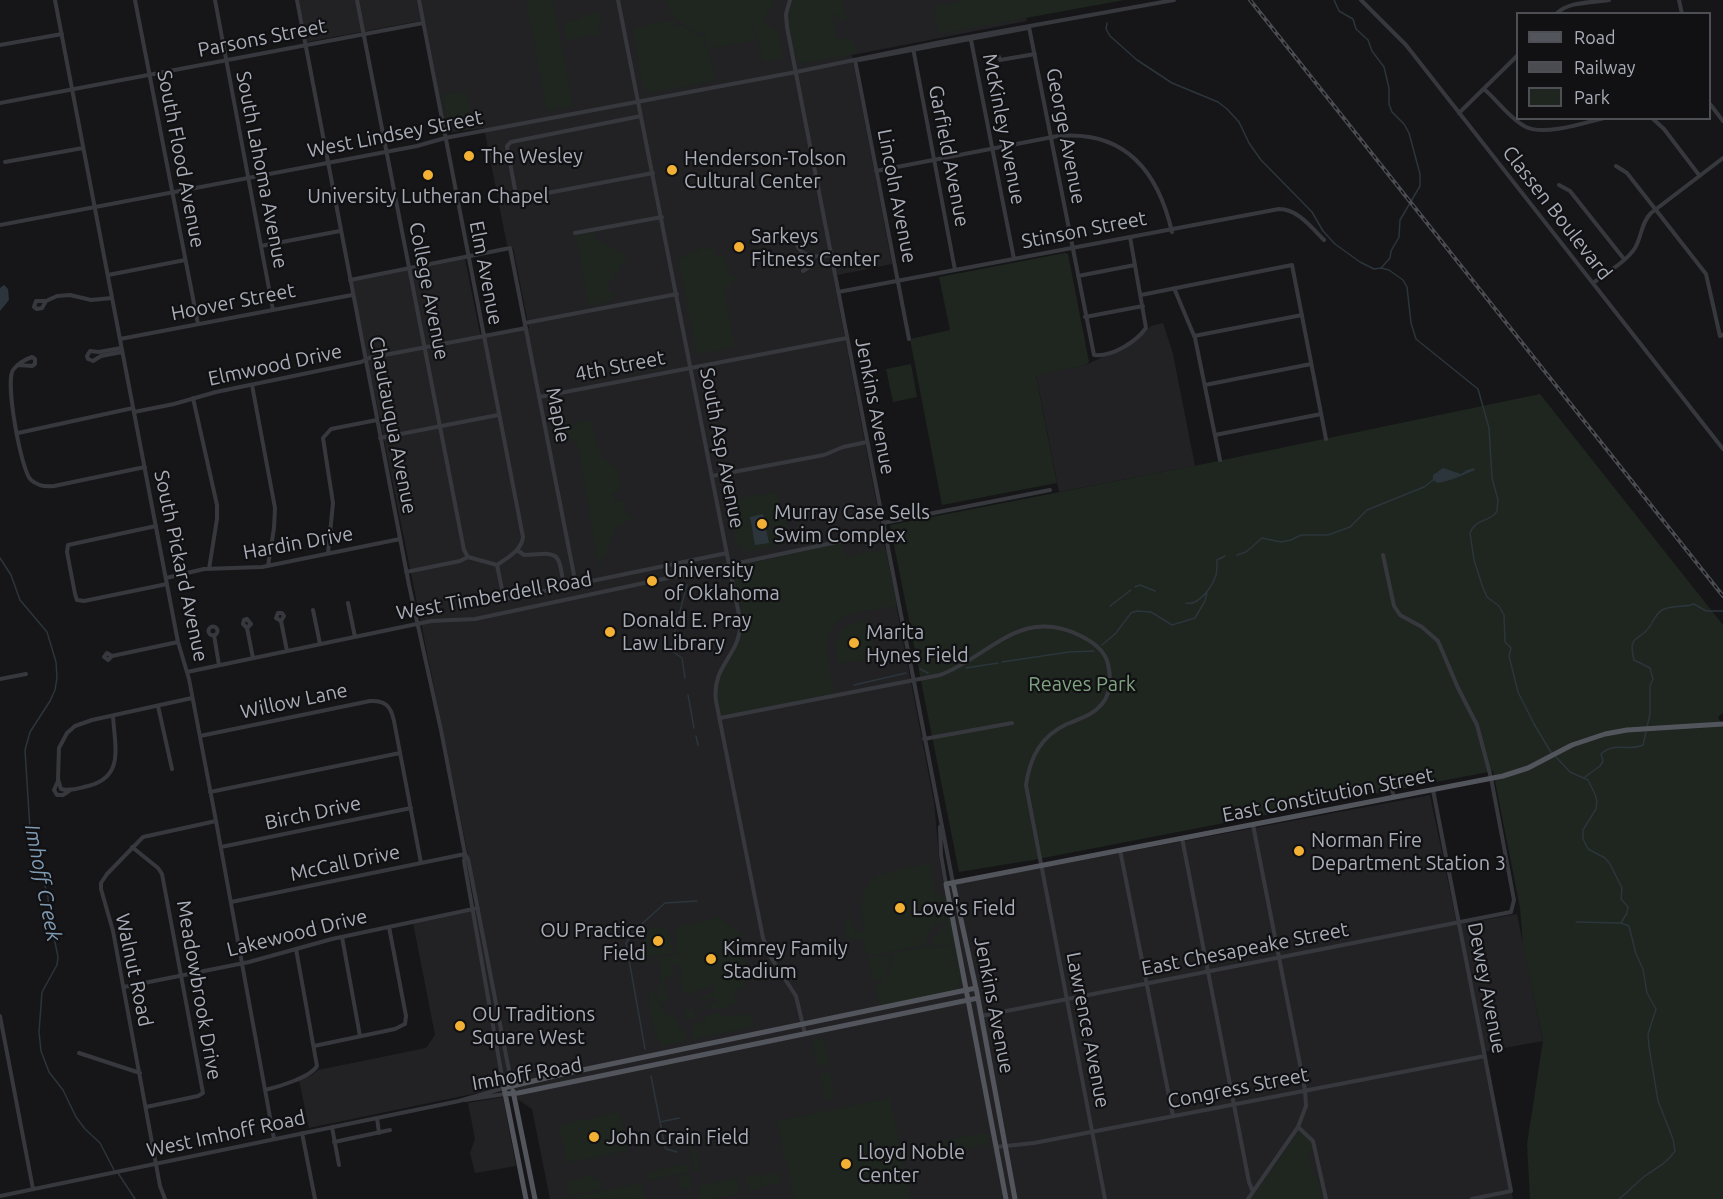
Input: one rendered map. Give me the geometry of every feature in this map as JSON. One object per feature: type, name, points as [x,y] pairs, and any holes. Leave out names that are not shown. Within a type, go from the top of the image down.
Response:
[{"type":"main road","name":"East Constitution Street","points":[[1709,725],[1723,719]]},
{"type":"main road","name":"East Constitution Street","points":[[950,883],[1519,772],[1566,748],[1605,734],[1723,724]]},
{"type":"main road","name":"Jenkins Avenue","points":[[950,883],[976,988],[1015,1199]]},
{"type":"main road","name":"Jenkins Avenue","points":[[950,883],[1005,1199]]},
{"type":"main road","name":"Imhoff Road","points":[[505,1091],[512,1086],[976,988]]},
{"type":"main road","name":"Imhoff Road","points":[[505,1091],[514,1094],[978,998]]},
{"type":"main road","points":[[981,1065],[990,1063]]},
{"type":"main road","name":"Chautauqua Avenue","points":[[512,1086],[535,1199]]},
{"type":"main road","name":"Chautauqua Avenue","points":[[505,1091],[526,1199]]},
{"type":"main road","points":[[988,1098],[997,1096]]},
{"type":"street","name":"South Pickard Avenue","points":[[55,0],[178,642],[187,672],[200,736],[274,1139]]},
{"type":"street","name":"South Flood Avenue","points":[[135,0],[198,324]]},
{"type":"street","name":"South Lahoma Avenue","points":[[215,0],[273,310]]},
{"type":"street","name":"Chautauqua Avenue","points":[[297,0],[406,572],[441,730],[465,854],[464,861],[472,909],[505,1091]]},
{"type":"street","name":"College Avenue","points":[[357,0],[464,550],[468,556]]},
{"type":"street","name":"Elm Avenue","points":[[418,0],[523,537],[517,550]]},
{"type":"street","name":"South Asp Avenue","points":[[618,0],[692,368],[740,626],[736,646],[720,669],[715,691],[763,938],[770,956],[796,996],[805,1034]]},
{"type":"street","name":"Jenkins Avenue","points":[[790,0],[786,19],[914,681],[939,817],[941,855],[950,883]]},
{"type":"street","points":[[913,49],[1174,0]]},
{"type":"street","name":"Classen Boulevard","points":[[1361,0],[1400,39],[1723,449]]},
{"type":"street","points":[[1558,12],[1570,5],[1609,0]]},
{"type":"street","name":"Parsons Street","points":[[0,103],[423,23]]},
{"type":"street","points":[[913,49],[971,40],[1029,27]]},
{"type":"street","name":"George Avenue","points":[[1029,27],[1092,351],[1096,355],[1110,353],[1143,333],[1147,326],[1143,306]]},
{"type":"street","points":[[0,45],[62,34]]},
{"type":"street","name":"McKinley Avenue","points":[[971,40],[1014,259]]},
{"type":"street","name":"West Lindsey Street","points":[[0,225],[913,49]]},
{"type":"street","name":"Garfield Avenue","points":[[913,49],[955,270]]},
{"type":"street","points":[[999,57],[1000,60],[1007,60],[1035,54]]},
{"type":"street","points":[[1459,113],[1516,57]]},
{"type":"street","name":"Lincoln Avenue","points":[[855,60],[909,339]]},
{"type":"street","points":[[1485,90],[1516,119]]},
{"type":"street","points":[[1711,105],[1723,121]]},
{"type":"street","points":[[641,116],[509,142],[507,149],[515,193],[518,197],[525,197],[653,173]]},
{"type":"street","points":[[1517,120],[1534,130],[1547,130],[1594,120]]},
{"type":"street","points":[[1654,120],[1664,129],[1699,175]]},
{"type":"street","points":[[876,171],[1051,137],[1075,134],[1091,136],[1118,146],[1147,171],[1160,192],[1172,231]]},
{"type":"street","points":[[5,162],[83,148]]},
{"type":"street","points":[[1593,283],[1624,259],[1636,246],[1644,220],[1723,158]]},
{"type":"street","points":[[1616,166],[1627,173],[1706,274],[1720,336],[1723,335]]},
{"type":"street","points":[[1559,185],[1570,191],[1624,259]]},
{"type":"street","name":"Stinson Street","points":[[838,292],[1172,231],[1282,208],[1295,213],[1324,240]]},
{"type":"street","points":[[575,233],[662,217]]},
{"type":"street","points":[[261,246],[340,231]]},
{"type":"street","points":[[1086,317],[1143,306],[1130,237]]},
{"type":"street","points":[[796,243],[802,252],[813,257],[831,255]]},
{"type":"street","name":"Maple","points":[[468,256],[510,248],[576,582],[582,583],[726,553]]},
{"type":"street","points":[[350,280],[468,256]]},
{"type":"street","points":[[803,271],[809,267],[813,257]]},
{"type":"street","points":[[108,275],[185,260]]},
{"type":"street","points":[[1077,276],[1135,265]]},
{"type":"street","points":[[1141,295],[1292,265],[1326,439]]},
{"type":"street","points":[[1174,288],[1194,336],[1220,460]]},
{"type":"street","name":"Elmwood Drive","points":[[18,433],[361,363],[365,360],[424,347],[677,294]]},
{"type":"street","points":[[46,301],[57,296],[70,295],[91,300],[112,298]]},
{"type":"street","name":"Hoover Street","points":[[120,339],[352,295]]},
{"type":"street","points":[[1194,336],[1302,315]]},
{"type":"street","name":"4th Street","points":[[539,397],[847,338]]},
{"type":"street","points":[[122,350],[101,356],[93,361],[87,356],[90,351],[122,350]]},
{"type":"street","points":[[1205,385],[1311,364]]},
{"type":"street","points":[[18,365],[13,370],[10,382],[12,402],[26,473],[33,482],[44,486],[54,486],[145,467]]},
{"type":"street","points":[[252,385],[275,508],[268,566]]},
{"type":"street","points":[[193,398],[217,505],[209,569]]},
{"type":"street","points":[[1215,435],[1321,414]]},
{"type":"street","points":[[380,438],[498,415]]},
{"type":"street","points":[[327,553],[333,503],[323,438],[331,429],[377,420]]},
{"type":"street","points":[[712,476],[825,455],[843,447],[867,442]]},
{"type":"street","points":[[883,523],[1050,490]]},
{"type":"street","points":[[156,526],[68,545],[67,552],[77,600],[84,601],[167,584]]},
{"type":"street","name":"West Timberdell Road","points":[[187,672],[417,624],[475,619],[884,532]]},
{"type":"street","name":"Hardin Drive","points":[[166,578],[209,569],[268,566],[400,539]]},
{"type":"street","points":[[517,550],[524,555],[547,552],[555,556],[560,564],[564,586],[504,598],[497,565],[517,550]]},
{"type":"street","points":[[1383,555],[1394,606],[1400,615],[1431,634],[1441,646],[1458,688],[1477,725],[1491,778]]},
{"type":"street","points":[[406,572],[460,561],[468,556],[497,565]]},
{"type":"street","points":[[348,603],[355,637]]},
{"type":"street","points":[[313,610],[320,644]]},
{"type":"street","points":[[281,621],[287,651]]},
{"type":"street","name":"Lawrence Avenue","points":[[720,718],[914,681],[950,671],[975,658],[1004,637],[1026,629],[1042,627],[1064,629],[1091,641],[1102,652],[1108,662],[1111,677],[1102,704],[1087,717],[1067,724],[1045,739],[1032,758],[1026,784],[1105,1199]]},
{"type":"street","points":[[247,628],[253,658]]},
{"type":"street","points":[[214,635],[219,665]]},
{"type":"street","points":[[112,656],[178,642]]},
{"type":"street","points":[[0,679],[26,674]]},
{"type":"street","points":[[113,716],[114,762],[110,774],[100,783],[57,795],[54,790],[58,783],[59,748],[68,733],[84,722],[192,698]]},
{"type":"street","name":"Willow Lane","points":[[200,736],[370,701],[383,702],[392,711],[400,753]]},
{"type":"street","points":[[159,706],[172,770]]},
{"type":"street","points":[[924,739],[1012,723]]},
{"type":"street","points":[[210,792],[400,753],[421,862]]},
{"type":"street","name":"East Chesapeake Street","points":[[981,1016],[1508,913],[1513,910],[1514,900],[1491,778]]},
{"type":"street","points":[[1383,782],[1390,783],[1394,797]]},
{"type":"street","name":"Dewey Avenue","points":[[1433,790],[1511,1191],[1472,1199]]},
{"type":"street","name":"Birch Drive","points":[[221,847],[411,808]]},
{"type":"street","name":"Walnut Road","points":[[165,1199],[160,1186],[113,931],[101,886],[107,874],[140,839],[149,835],[216,821]]},
{"type":"street","points":[[1248,1199],[1298,1127],[1306,1106],[1305,1090],[1253,825]]},
{"type":"street","points":[[1182,838],[1233,1103],[1253,1192]]},
{"type":"street","name":"Meadowbrook Drive","points":[[132,847],[162,874],[203,1093],[146,1107]]},
{"type":"street","points":[[1120,850],[1173,1116]]},
{"type":"street","name":"Chautauqua Avenue","points":[[465,854],[478,908],[512,1086]]},
{"type":"street","name":"McCall Drive","points":[[231,902],[465,854]]},
{"type":"street","name":"Lakewood Drive","points":[[124,987],[242,963],[342,937],[478,908]]},
{"type":"street","points":[[314,1046],[399,1028],[405,1024],[406,1016],[389,927]]},
{"type":"street","points":[[342,937],[360,1036]]},
{"type":"street","points":[[265,1090],[285,1085],[313,1072],[317,1065],[296,949]]},
{"type":"street","points":[[0,1016],[2,1038],[33,1189]]},
{"type":"street","points":[[79,1053],[140,1073]]},
{"type":"street","name":"Congress Street","points":[[996,1147],[1034,1143],[1485,1056]]},
{"type":"street","name":"Imhoff Road","points":[[459,1101],[505,1091]]},
{"type":"street","name":"West Imhoff Road","points":[[0,1196],[459,1101]]},
{"type":"street","points":[[376,1118],[379,1133]]},
{"type":"street","points":[[332,1127],[339,1165]]},
{"type":"street","points":[[1298,1127],[1311,1137],[1315,1146],[1326,1199]]},
{"type":"street","points":[[334,1142],[390,1130]]},
{"type":"street","points":[[302,1133],[315,1199]]},
{"type":"shaded area","name":"University of Oklahoma","points":[[299,0],[1023,0],[1027,21],[852,55],[892,264],[833,276],[934,802],[944,886],[1430,795],[1457,925],[1517,914],[1543,1041],[1482,1052],[1513,1199],[550,1199],[532,1109],[501,1088],[309,1128],[299,1080],[318,1070],[426,1048],[435,1035],[413,923],[479,910],[352,281],[465,259],[481,338],[529,328],[513,248],[507,245],[484,128],[446,133],[425,20],[307,42]]},
{"type":"shaded area","points":[[4,285],[8,289],[9,300],[0,311],[0,288]]},
{"type":"shaded area","points":[[1163,323],[1173,354],[1195,466],[1059,492],[1036,375],[1086,365],[1137,340],[1151,326]]},
{"type":"shaded area","points":[[1443,468],[1461,474],[1474,468],[1475,470],[1438,483],[1433,480],[1433,475]]},
{"type":"shaded area","points":[[763,514],[769,543],[755,545],[750,517]]},
{"type":"shaded area","points":[[503,1097],[516,1166],[475,1173],[470,1153],[475,1139],[468,1103]]},
{"type":"green space","points":[[526,0],[553,0],[573,106],[547,111]]},
{"type":"green space","points":[[663,0],[776,0],[762,20],[778,32],[783,58],[763,62],[754,22],[752,23],[756,40],[708,49],[704,32],[696,33],[671,15],[668,2],[663,2]]},
{"type":"green space","points":[[790,0],[842,0],[847,20],[840,21],[838,14],[832,16],[836,39],[850,37],[853,46],[856,46],[857,53],[802,64],[799,62],[788,32],[787,15]]},
{"type":"green space","points":[[968,0],[1124,0],[939,34],[934,6]]},
{"type":"green space","points":[[600,13],[602,24],[598,25],[600,34],[569,40],[566,38],[563,23],[581,19],[581,16]]},
{"type":"green space","points":[[668,21],[674,22],[675,26],[682,25],[696,35],[703,34],[706,50],[709,50],[715,81],[651,93],[643,88],[633,28]]},
{"type":"green space","points":[[466,91],[473,125],[449,130],[442,95]]},
{"type":"green space","points":[[594,232],[596,238],[626,256],[626,259],[606,288],[614,294],[612,301],[589,306],[576,236]]},
{"type":"green space","points":[[704,246],[705,249],[714,248],[716,258],[725,256],[729,274],[736,278],[724,291],[735,347],[697,354],[678,258],[701,250],[700,247]]},
{"type":"green space","points":[[1068,254],[1089,362],[1086,365],[1036,376],[1057,483],[942,505],[910,339],[950,330],[939,277]]},
{"type":"green space","points":[[911,364],[917,397],[893,402],[886,369]]},
{"type":"green space","name":"Reaves Park","points":[[1540,394],[1723,625],[1723,713],[1718,717],[1723,728],[1723,1199],[1530,1199],[1527,1144],[1543,1040],[1523,945],[1520,908],[1493,771],[1033,860],[959,872],[890,525],[1199,465]]},
{"type":"green space","points":[[591,420],[596,442],[602,455],[606,461],[618,469],[622,490],[612,494],[613,500],[624,502],[626,514],[634,517],[615,529],[606,555],[599,561],[601,563],[599,569],[578,446],[571,438],[563,439],[554,447],[551,428]]},
{"type":"green space","name":"Murray Case Sells Swim Complex","points":[[778,493],[782,514],[786,515],[791,542],[746,552],[742,550],[741,545],[736,546],[733,534],[738,532],[732,499]]},
{"type":"green space","points":[[842,543],[845,557],[886,549],[897,606],[850,615],[839,620],[832,628],[828,660],[835,694],[721,716],[718,683],[738,643],[742,628],[733,567]]},
{"type":"green space","name":"Marita Hynes Field","points":[[867,620],[877,656],[874,659],[838,664],[836,645],[839,633],[849,626]]},
{"type":"green space","name":"Love's Field","points":[[930,861],[935,895],[940,894],[946,923],[936,923],[926,936],[928,944],[867,956],[862,938],[846,941],[844,920],[851,918],[854,932],[864,930],[863,896],[875,878],[884,873],[928,864]]},
{"type":"green space","points":[[946,895],[963,983],[959,984],[942,896]]},
{"type":"green space","name":"Kimrey Family Stadium","points":[[718,917],[741,933],[747,975],[743,977],[746,987],[733,992],[737,1004],[712,1010],[711,1006],[695,1011],[696,1015],[692,1019],[684,1019],[685,1009],[696,1010],[717,1001],[715,996],[702,1001],[701,997],[715,992],[713,986],[690,994],[685,993],[681,986],[680,964],[674,964],[673,979],[670,980],[669,976],[664,977],[666,997],[669,998],[661,1004],[657,997],[660,992],[656,989],[661,986],[659,961],[651,962],[649,965],[649,961],[677,954],[675,928]]},
{"type":"green space","points":[[943,926],[947,926],[951,943],[933,947],[933,940]]},
{"type":"green space","name":"OU Practice Field","points":[[652,928],[667,931],[671,938],[673,953],[646,958],[643,933]]},
{"type":"green space","points":[[951,945],[959,989],[884,1005],[878,1002],[883,1000],[879,1000],[875,987],[889,973],[894,953],[930,946],[931,949]]},
{"type":"green space","points":[[887,954],[890,956],[888,970],[876,983],[867,958]]},
{"type":"green space","points":[[650,991],[664,1010],[677,1019],[680,1030],[685,1031],[687,1041],[661,1046],[652,1024],[648,992]]},
{"type":"green space","points":[[719,1012],[720,1016],[751,1013],[754,1027],[692,1039],[691,1030],[695,1027],[694,1023],[705,1021],[706,1017]]},
{"type":"green space","points":[[823,1038],[829,1065],[820,1067],[819,1063],[816,1063],[812,1040]]},
{"type":"green space","points":[[831,1072],[834,1099],[826,1101],[819,1079],[822,1079],[821,1074]]},
{"type":"green space","points":[[890,1098],[911,1199],[793,1199],[788,1164],[785,1162],[777,1121]]},
{"type":"green space","name":"John Crain Field","points":[[620,1112],[629,1150],[567,1163],[559,1125]]},
{"type":"green space","points":[[1299,1131],[1307,1136],[1313,1147],[1314,1150],[1308,1152],[1313,1175],[1318,1175],[1322,1199],[1251,1199]]},
{"type":"green space","points":[[988,1134],[990,1141],[988,1144],[931,1153],[932,1143]]},
{"type":"green space","points":[[693,1140],[700,1170],[694,1171],[693,1162],[695,1161],[692,1161],[690,1151],[692,1150],[689,1144]]},
{"type":"green space","points":[[687,1164],[688,1172],[646,1180],[645,1176],[656,1170]]},
{"type":"green space","points":[[779,1172],[781,1183],[762,1187],[760,1176]]},
{"type":"green space","points":[[689,1174],[692,1189],[682,1190],[679,1176]]},
{"type":"green space","points":[[593,1175],[594,1180],[599,1179],[602,1189],[569,1196],[567,1181]]},
{"type":"green space","points":[[759,1176],[761,1187],[748,1191],[745,1177]]},
{"type":"green space","points":[[737,1178],[740,1194],[701,1199],[699,1186]]},
{"type":"green space","points":[[641,1183],[645,1199],[569,1198]]},
{"type":"waterway","points":[[1334,0],[1339,11],[1353,19],[1356,29],[1368,40],[1372,51],[1384,67],[1389,88],[1389,104],[1392,112],[1409,133],[1420,174],[1420,186],[1400,220],[1399,237],[1391,251],[1390,258],[1382,267]]},
{"type":"waterway","points":[[1107,23],[1106,29],[1110,36],[1137,60],[1172,83],[1218,102],[1227,109],[1239,122],[1249,143],[1261,160],[1312,212],[1323,231],[1335,244],[1360,262],[1374,269],[1389,270],[1403,280],[1407,287],[1411,323],[1416,339],[1478,389],[1489,428],[1492,478],[1498,500],[1497,511],[1494,515],[1477,523],[1470,533],[1474,560],[1487,597],[1499,606],[1504,615],[1505,642],[1511,648],[1509,656],[1518,692],[1552,754]]},
{"type":"waterway","points":[[1237,555],[1246,552],[1262,538],[1281,542],[1301,535],[1328,535],[1350,527],[1367,510],[1424,487],[1433,480]]},
{"type":"waterway","points":[[1186,603],[1196,602],[1204,595],[1216,575],[1217,560],[1225,556]]},
{"type":"waterway","name":"Imhoff Creek","points":[[0,558],[11,575],[20,600],[47,632],[56,662],[55,690],[30,732],[25,750],[30,829],[48,897],[58,957],[57,965],[42,992],[39,1032],[41,1051],[49,1072],[63,1090],[76,1117],[100,1143],[114,1170]]},
{"type":"waterway","points":[[685,678],[682,658],[672,651],[673,637],[687,585]]},
{"type":"waterway","points":[[1135,587],[1140,585],[1155,591]]},
{"type":"waterway","points":[[1110,606],[1131,590]]},
{"type":"waterway","points":[[1102,645],[1116,633],[1131,613],[1137,611],[1151,612],[1172,625],[1195,618],[1205,601],[1207,592]]},
{"type":"waterway","points":[[1647,727],[1650,714],[1650,686],[1653,679],[1650,668],[1634,660],[1632,646],[1634,641],[1647,630],[1659,612],[1666,608],[1694,604],[1706,611],[1723,611]]},
{"type":"waterway","points":[[1002,662],[1069,652],[1094,651]]},
{"type":"waterway","points":[[966,668],[998,663]]},
{"type":"waterway","points":[[920,669],[928,673]]},
{"type":"waterway","points":[[854,685],[906,673]]},
{"type":"waterway","points":[[688,695],[694,728]]},
{"type":"waterway","points":[[1585,777],[1600,766],[1603,761],[1601,754],[1606,750],[1643,745],[1646,732]]},
{"type":"waterway","points":[[696,736],[698,745]]},
{"type":"waterway","points":[[1556,757],[1570,772],[1588,780],[1595,794],[1596,809],[1583,830],[1583,839],[1588,849],[1605,858],[1610,864],[1622,888],[1621,899],[1628,907],[1621,923],[1629,926],[1636,954],[1643,969],[1647,993],[1656,1009],[1648,1034],[1649,1047],[1658,1101],[1673,1139],[1675,1151],[1665,1162],[1619,1199]]},
{"type":"waterway","points":[[645,1049],[626,943],[635,930],[665,903],[697,901]]},
{"type":"waterway","points":[[1576,922],[1620,923]]},
{"type":"waterway","points":[[651,1076],[665,1147],[677,1152]]},
{"type":"waterway","points":[[660,1122],[679,1118]]},
{"type":"waterway","points":[[666,1144],[685,1139]]},
{"type":"waterway","name":"Imhoff Creek","points":[[118,1173],[135,1199]]},
{"type":"railway","points":[[1250,0],[1723,596]]},
{"type":"place","name":"The Wesley","points":[[469,156]]},
{"type":"place","name":"Henderson-Tolson Cultural Center","points":[[672,170]]},
{"type":"place","name":"University Lutheran Chapel","points":[[428,175]]},
{"type":"place","name":"Sarkeys Fitness Center","points":[[739,247]]},
{"type":"place","name":"Murray Case Sells Swim Complex","points":[[762,524]]},
{"type":"place","name":"University of Oklahoma","points":[[652,581]]},
{"type":"place","name":"Donald E. Pray Law Library","points":[[610,632]]},
{"type":"place","name":"Marita Hynes Field","points":[[854,643]]},
{"type":"place","name":"Norman Fire Department Station 3","points":[[1299,851]]},
{"type":"place","name":"Love's Field","points":[[900,908]]},
{"type":"place","name":"OU Practice Field","points":[[658,941]]},
{"type":"place","name":"Kimrey Family Stadium","points":[[711,959]]},
{"type":"place","name":"OU Traditions Square West","points":[[460,1026]]},
{"type":"place","name":"John Crain Field","points":[[594,1137]]},
{"type":"place","name":"Lloyd Noble Center","points":[[846,1164]]}]
